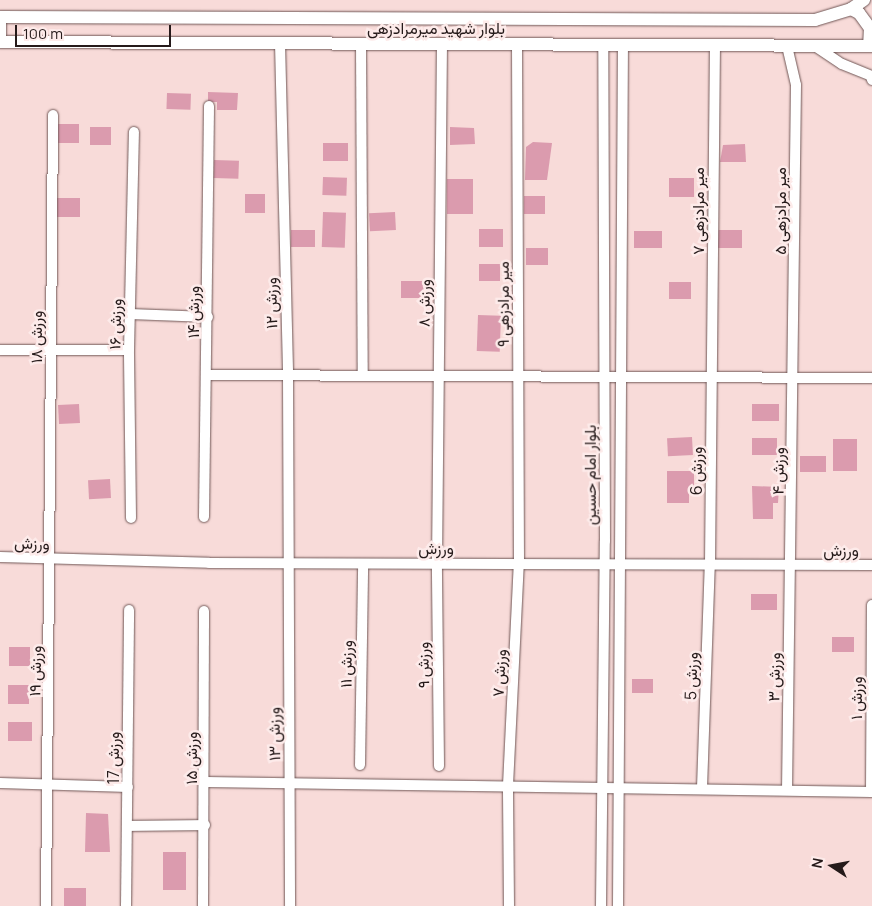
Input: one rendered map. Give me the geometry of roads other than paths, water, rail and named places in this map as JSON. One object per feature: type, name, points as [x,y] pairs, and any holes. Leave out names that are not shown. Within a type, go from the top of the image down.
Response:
[{"type":"main road","name":"بلوار شهید میرمرادزهی","points":[[0,17],[815,20],[851,9],[864,0]]},
{"type":"main road","points":[[851,9],[866,20],[870,28],[870,46]]},
{"type":"main road","points":[[0,22],[0,38]]},
{"type":"main road","name":"بلوار شهید میرمرادزهی","points":[[0,42],[870,46]]},
{"type":"street","name":"ورزش ۱۲","points":[[280,43],[288,375],[287,562]]},
{"type":"street","points":[[362,44],[364,376]]},
{"type":"street","name":"ورزش ۸","points":[[437,563],[442,44]]},
{"type":"street","name":"میر مرادزهی ۹","points":[[517,44],[519,563]]},
{"type":"street","name":"بلوار امام حسین","points":[[601,906],[605,562],[603,45]]},
{"type":"street","name":"بلوار امام حسین","points":[[618,906],[623,45]]},
{"type":"street","name":"میر مرادزهی ۷","points":[[711,377],[715,45]]},
{"type":"street","name":"میر مرادزهی ۵","points":[[787,46],[796,84],[795,377]]},
{"type":"street","points":[[815,46],[842,64],[871,76],[872,80]]},
{"type":"street","name":"ورزش ۱۴","points":[[204,517],[208,375],[209,106]]},
{"type":"street","name":"ورزش ۱۸","points":[[52,559],[53,115]]},
{"type":"street","name":"ورزش ۱۶","points":[[131,518],[129,350],[134,132]]},
{"type":"street","points":[[130,314],[208,317]]},
{"type":"street","points":[[0,350],[129,350]]},
{"type":"street","points":[[208,375],[872,378]]},
{"type":"street","name":"ورزش 6","points":[[710,564],[711,377]]},
{"type":"street","name":"ورزش ۴","points":[[791,565],[795,377]]},
{"type":"street","name":"ورزش","points":[[0,557],[363,564],[605,562],[872,566]]},
{"type":"street","name":"ورزش ۱۹","points":[[46,906],[52,559]]},
{"type":"street","name":"ورزش ۱۳","points":[[287,562],[290,906]]},
{"type":"street","name":"ورزش ۹","points":[[437,563],[439,766]]},
{"type":"street","name":"ورزش ۷","points":[[509,906],[508,785],[519,563]]},
{"type":"street","name":"ورزش ۱۱","points":[[360,765],[363,564]]},
{"type":"street","name":"ورزش 5","points":[[702,788],[710,564]]},
{"type":"street","name":"ورزش ۳","points":[[787,790],[791,565]]},
{"type":"street","name":"ورزش ۱","points":[[871,792],[872,606]]},
{"type":"street","name":"ورزش 17","points":[[126,906],[129,610]]},
{"type":"street","name":"ورزش ۱۵","points":[[203,906],[206,825],[204,611]]},
{"type":"street","points":[[206,782],[618,786],[871,792]]},
{"type":"street","points":[[0,783],[128,787]]},
{"type":"street","points":[[128,826],[206,825]]}]
